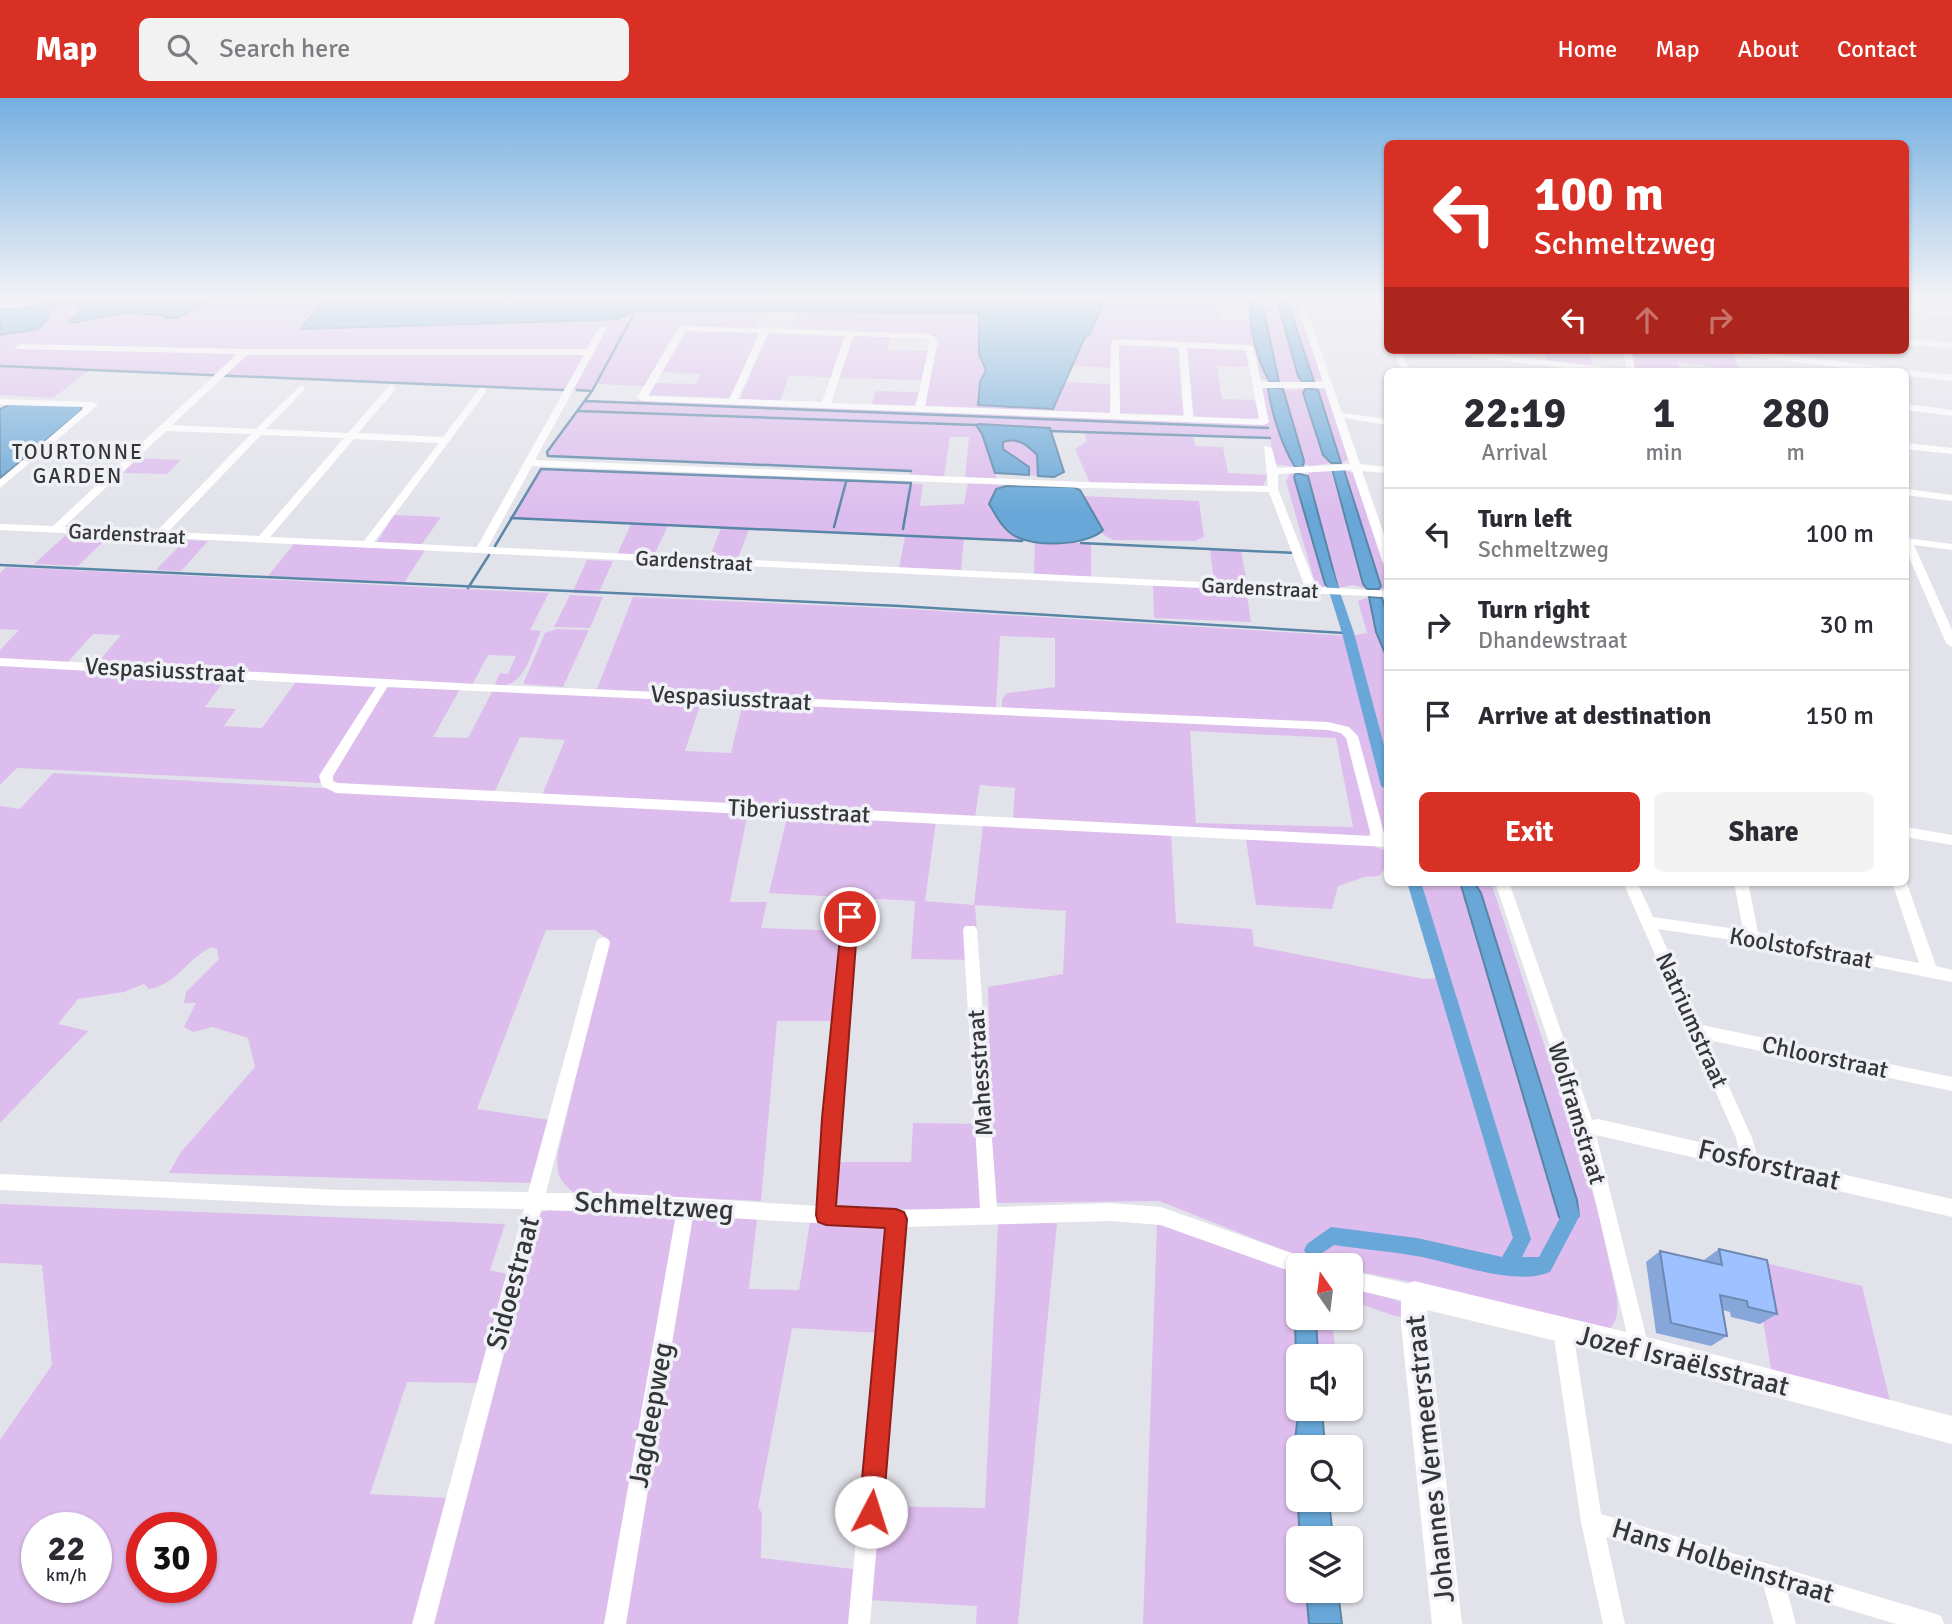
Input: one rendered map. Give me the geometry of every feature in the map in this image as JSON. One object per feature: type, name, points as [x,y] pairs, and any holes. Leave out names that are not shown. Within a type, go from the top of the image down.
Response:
[{"type":"street","points":[[55,530],[225,370]]},
{"type":"street","points":[[481,550],[580,370]]},
{"type":"street","points":[[658,370],[642,398],[1264,422],[1261,385],[1257,370]]},
{"type":"street","points":[[733,401],[747,370]]},
{"type":"street","points":[[826,405],[838,370]]},
{"type":"street","points":[[920,409],[928,370]]},
{"type":"street","points":[[1115,370],[1115,416]]},
{"type":"street","points":[[1185,370],[1189,419]]},
{"type":"street","points":[[1319,370],[1323,385],[1339,415],[1351,466],[1384,552]]},
{"type":"street","points":[[1909,373],[1952,378]]},
{"type":"street","points":[[1261,385],[1323,385]]},
{"type":"street","points":[[159,535],[301,388]]},
{"type":"street","points":[[262,540],[392,388]]},
{"type":"street","points":[[368,544],[483,390]]},
{"type":"street","points":[[0,402],[93,405],[0,485]]},
{"type":"street","points":[[1909,407],[1952,413]]},
{"type":"street","points":[[1339,415],[1384,421]]},
{"type":"street","points":[[166,428],[446,440]]},
{"type":"street","points":[[1909,446],[1952,452]]},
{"type":"street","points":[[1267,448],[1273,471],[1273,489],[1317,591]]},
{"type":"street","points":[[528,463],[1085,485],[1273,489]]},
{"type":"street","points":[[1273,471],[1351,466],[1384,470]]},
{"type":"street","points":[[1909,492],[1952,498]]},
{"type":"street","name":"Gardenstraat","points":[[0,527],[1384,594]]},
{"type":"street","points":[[1909,541],[1952,547]]},
{"type":"street","points":[[1909,548],[1952,643]]},
{"type":"street","name":"Vespasiusstraat","points":[[0,662],[384,683],[1328,726],[1345,730],[1352,736],[1383,841]]},
{"type":"street","name":"Tiberiusstraat","points":[[384,683],[326,776],[327,783],[336,788],[1383,841]]},
{"type":"street","points":[[1909,833],[1952,840]]},
{"type":"street","name":"Wolframstraat","points":[[1503,886],[1586,1128],[1639,1348]]},
{"type":"street","name":"Natriumstraat","points":[[1632,886],[1744,1138],[1749,1159]]},
{"type":"street","points":[[1742,886],[1752,937]]},
{"type":"street","points":[[1900,886],[1930,972]]},
{"type":"street","points":[[826,1215],[831,1118],[850,917]]},
{"type":"street","name":"Koolstofstraat","points":[[1649,922],[1752,937],[1952,976]]},
{"type":"street","name":"Mahesstraat","points":[[970,930],[989,1217]]},
{"type":"street","name":"Sidoestraat","points":[[423,1624],[603,943]]},
{"type":"street","name":"Chloorstraat","points":[[1698,1031],[1952,1084]]},
{"type":"street","name":"Fosforstraat","points":[[1586,1128],[1598,1127],[1749,1159],[1952,1208]]},
{"type":"street","name":"Schmeltzweg","points":[[0,1182],[340,1198],[686,1207],[896,1219],[1110,1212],[1161,1216],[1286,1260]]},
{"type":"street","name":"Jagdeepweg","points":[[615,1624],[686,1207]]},
{"type":"street","points":[[859,1624],[896,1219]]},
{"type":"street","points":[[1363,1283],[1414,1294]]},
{"type":"street","name":"Jozef Israëlsstraat","points":[[1414,1294],[1639,1348],[1952,1430]]},
{"type":"street","name":"Johannes Vermeerstraat","points":[[1414,1294],[1414,1324],[1447,1624]]},
{"type":"street","points":[[1563,1331],[1592,1522],[1614,1624]]},
{"type":"street","name":"Hans Holbeinstraat","points":[[1592,1522],[1933,1624]]},
{"type":"street","points":[[1772,1576],[1785,1624]]},
{"type":"shaded area","points":[[0,370],[90,370],[53,398],[0,395]]},
{"type":"shaded area","points":[[95,370],[653,370],[644,386],[596,384],[592,391]]},
{"type":"shaded area","points":[[743,370],[729,398],[649,395],[655,383],[696,384],[701,374],[660,372]]},
{"type":"shaded area","points":[[752,370],[833,370],[831,377],[789,376],[780,401],[740,399]]},
{"type":"shaded area","points":[[842,370],[923,370],[921,380],[839,378]]},
{"type":"shaded area","points":[[932,370],[986,370],[985,377],[1053,409],[1064,382],[1112,384],[1110,413],[925,406]]},
{"type":"shaded area","points":[[1119,370],[1180,370],[1183,415],[1120,413]]},
{"type":"shaded area","points":[[1189,370],[1218,370],[1222,399],[1255,400],[1259,417],[1254,420],[1194,416]]},
{"type":"shaded area","points":[[1258,370],[1265,370],[1269,381],[1260,378]]},
{"type":"shaded area","points":[[1276,370],[1298,370],[1302,382],[1279,382]]},
{"type":"shaded area","points":[[1310,370],[1319,370],[1322,380],[1314,381]]},
{"type":"shaded area","points":[[1271,387],[1268,390],[1284,444],[1295,467],[1274,464],[1270,438],[1193,436],[1195,446],[1223,447],[1228,473],[1268,475],[1263,486],[1257,487],[1090,483],[1075,449],[1087,441],[1084,432],[1050,431],[1050,428],[976,426],[982,434],[997,479],[965,478],[969,437],[950,437],[944,477],[910,474],[910,471],[548,456],[547,452],[585,401],[634,403],[636,400],[1267,424],[1262,389]]},
{"type":"shaded area","points":[[1306,388],[1303,390],[1327,460],[1331,463],[1311,466],[1303,464],[1284,391]]},
{"type":"shaded area","points":[[1316,388],[1325,389],[1348,460],[1341,463]]},
{"type":"shaded area","points":[[876,391],[919,392],[914,406],[872,404]]},
{"type":"shaded area","points":[[1007,440],[1023,442],[1037,455],[1038,476],[1029,475],[1028,467],[1003,449],[1002,444]]},
{"type":"shaded area","points":[[138,458],[181,460],[167,474],[123,473]]},
{"type":"shaded area","points":[[1330,468],[1363,584],[1367,589],[1353,585],[1338,588],[1308,476],[1309,472]]},
{"type":"shaded area","points":[[541,469],[923,484],[920,506],[964,504],[968,483],[1017,485],[1006,486],[1002,525],[1022,541],[964,538],[961,570],[899,568],[905,536],[749,529],[737,561],[709,559],[721,528],[668,526],[653,557],[617,555],[631,524],[511,518]]},
{"type":"shaded area","points":[[1342,469],[1353,473],[1384,568],[1384,588],[1379,589],[1381,586]]},
{"type":"shaded area","points":[[1291,472],[1296,473],[1294,478],[1328,587],[1317,587],[1315,583],[1286,481]]},
{"type":"shaded area","points":[[1083,496],[1199,501],[1204,537],[1195,541],[1113,540],[1101,533],[1103,530]]},
{"type":"shaded area","points":[[394,515],[441,517],[422,544],[377,542]]},
{"type":"shaded area","points":[[67,534],[109,536],[78,566],[34,564]]},
{"type":"shaded area","points":[[185,540],[208,541],[181,571],[156,570]]},
{"type":"shaded area","points":[[1035,541],[1091,543],[1091,577],[1034,574]]},
{"type":"shaded area","points":[[294,544],[425,550],[404,583],[268,576]]},
{"type":"shaded area","points":[[1210,549],[1241,550],[1247,583],[1214,582]]},
{"type":"shaded area","points":[[587,560],[613,561],[598,594],[572,593]]},
{"type":"shaded area","points":[[6,567],[549,593],[530,630],[541,631],[530,659],[519,676],[505,685],[495,684],[500,673],[508,674],[516,656],[488,655],[472,685],[95,666],[121,635],[93,634],[67,663],[0,660],[0,650],[19,630],[0,629],[0,573]]},
{"type":"shaded area","points":[[1153,585],[1246,589],[1251,622],[1154,618]]},
{"type":"shaded area","points":[[570,595],[603,597],[590,628],[554,627]]},
{"type":"shaded area","points":[[633,597],[908,609],[1349,636],[1367,633],[1358,601],[1369,597],[1376,632],[1384,651],[1384,835],[1350,730],[1002,707],[1002,699],[1007,693],[1055,687],[1055,638],[1000,636],[996,708],[597,689]]},
{"type":"shaded area","points":[[557,629],[589,630],[563,687],[523,684],[545,633]]},
{"type":"shaded area","points":[[0,664],[228,676],[205,707],[236,709],[224,726],[262,728],[298,679],[377,685],[324,781],[319,783],[17,768],[0,785]]},
{"type":"shaded area","points":[[388,687],[460,689],[433,737],[468,738],[493,690],[702,699],[685,751],[731,753],[743,702],[1332,729],[1346,735],[1371,830],[1368,836],[1013,820],[1015,788],[980,785],[975,817],[542,795],[565,740],[520,737],[494,793],[333,783],[330,774]],"holes":[[[1190,731],[1336,738],[1353,827],[1196,823]]]},
{"type":"shaded area","points":[[53,773],[748,812],[730,902],[767,902],[761,928],[843,931],[839,1021],[777,1021],[761,1201],[573,1192],[564,1184],[558,1171],[558,1153],[602,963],[610,941],[595,930],[546,930],[477,1109],[550,1120],[531,1183],[169,1173],[181,1152],[255,1067],[248,1038],[213,1027],[193,1032],[184,1027],[196,1003],[184,1003],[186,992],[219,959],[217,949],[212,947],[175,977],[159,986],[149,989],[144,984],[124,992],[78,999],[58,1024],[88,1031],[0,1123],[0,806],[20,809]]},
{"type":"shaded area","points":[[788,813],[936,821],[925,901],[974,905],[983,824],[1171,834],[1176,923],[1252,929],[1254,946],[1424,979],[1443,978],[1415,886],[1461,886],[1559,1217],[1569,1227],[1577,1200],[1481,893],[1477,886],[1492,886],[1597,1206],[1617,1298],[1617,1313],[1613,1325],[1606,1332],[1425,1285],[1363,1272],[1363,1253],[1293,1253],[1159,1201],[997,1203],[993,1199],[988,987],[1063,974],[1066,911],[975,905],[979,960],[911,959],[915,901],[769,893]]},
{"type":"shaded area","points":[[1246,839],[1371,845],[1384,850],[1384,870],[1379,876],[1364,877],[1338,886],[1332,909],[1256,905]]},
{"type":"shaded area","points":[[913,1123],[981,1124],[982,1207],[977,1210],[839,1209],[833,1193],[837,1162],[911,1162]]},
{"type":"shaded area","points":[[0,1204],[505,1224],[490,1270],[507,1274],[480,1383],[407,1382],[370,1494],[449,1498],[416,1624],[0,1624],[0,1440],[52,1365],[42,1265],[0,1263]]},
{"type":"shaded area","points":[[551,1210],[757,1218],[749,1289],[799,1290],[810,1222],[886,1225],[880,1333],[792,1328],[758,1507],[762,1513],[761,1558],[861,1570],[855,1624],[431,1624],[537,1219],[542,1212]]},
{"type":"shaded area","points":[[1057,1223],[1018,1624],[976,1624],[977,1606],[868,1600],[878,1506],[985,1508],[998,1224]]},
{"type":"shaded area","points":[[1157,1224],[1286,1270],[1286,1330],[1295,1330],[1296,1344],[1286,1344],[1286,1421],[1297,1421],[1296,1435],[1286,1435],[1286,1512],[1298,1512],[1299,1526],[1286,1526],[1286,1603],[1307,1603],[1309,1624],[1143,1624]]},
{"type":"shaded area","points":[[1753,1260],[1862,1286],[1891,1405],[1772,1375]]},
{"type":"shaded area","points":[[1363,1291],[1408,1304],[1408,1318],[1363,1305]]},
{"type":"shaded area","points":[[1317,1330],[1333,1330],[1335,1344],[1317,1344]]},
{"type":"water","points":[[986,370],[1070,370],[1053,409],[978,405],[980,382]]},
{"type":"water","points":[[1264,370],[1277,370],[1279,382],[1269,381]]},
{"type":"water","points":[[1296,370],[1310,370],[1314,381],[1302,382]]},
{"type":"water","points":[[1306,388],[1318,390],[1341,463],[1331,463],[1323,455],[1303,393]]},
{"type":"water","points":[[1268,389],[1283,389],[1304,461],[1303,467],[1295,467],[1282,440],[1270,399]]},
{"type":"water","points":[[9,405],[76,405],[81,407],[81,411],[0,478],[0,409]]},
{"type":"water","points":[[976,425],[1050,428],[1064,472],[1054,477],[1038,476],[1037,455],[1026,445],[1013,441],[1003,442],[1003,449],[1029,467],[1029,475],[995,473],[982,434]]},
{"type":"water","points":[[1332,469],[1344,470],[1381,586],[1379,589],[1367,589],[1363,584]]},
{"type":"water","points":[[1296,473],[1308,476],[1338,588],[1325,584],[1294,477]]},
{"type":"water","points":[[1006,486],[1073,487],[1080,490],[1103,530],[1085,539],[1060,543],[1033,542],[1013,535],[989,504],[996,489]]},
{"type":"water","points":[[1369,597],[1382,598],[1384,605],[1384,651],[1376,632]]},
{"type":"water","points":[[1461,886],[1477,886],[1481,893],[1577,1200],[1579,1216],[1569,1227],[1559,1217]]},
{"type":"water","points":[[1295,1330],[1317,1330],[1317,1344],[1296,1344]]},
{"type":"water","points":[[1297,1421],[1323,1421],[1324,1435],[1296,1435]]},
{"type":"water","points":[[1298,1512],[1330,1512],[1332,1526],[1299,1526]]},
{"type":"water","points":[[1307,1603],[1339,1603],[1342,1624],[1309,1624]]},
{"type":"building","points":[[1719,1249],[1767,1260],[1777,1314],[1748,1307],[1747,1301],[1720,1295],[1727,1336],[1671,1323],[1660,1251],[1722,1265]]},
{"type":"waterway","points":[[99,370],[563,390]]},
{"type":"waterway","points":[[592,391],[603,370]]},
{"type":"waterway","points":[[577,390],[592,391]]},
{"type":"waterway","points":[[592,391],[547,452],[548,456],[911,471]]},
{"type":"waterway","points":[[585,401],[1268,428]]},
{"type":"waterway","points":[[578,411],[976,425]]},
{"type":"waterway","points":[[1050,431],[1270,438]]},
{"type":"waterway","points":[[512,518],[541,469],[911,483],[903,529]]},
{"type":"waterway","points":[[834,527],[846,482]]},
{"type":"waterway","points":[[495,546],[512,518]]},
{"type":"waterway","points":[[512,518],[1022,541]]},
{"type":"waterway","points":[[1081,543],[1296,553]]},
{"type":"waterway","points":[[469,586],[489,555]]},
{"type":"waterway","points":[[0,565],[469,586]]},
{"type":"waterway","points":[[1327,569],[1348,633],[1384,771]]},
{"type":"waterway","points":[[469,586],[900,606],[1344,633]]},
{"type":"waterway","points":[[1415,886],[1522,1239],[1506,1267]]},
{"type":"waterway","points":[[1506,1267],[1544,1266],[1571,1215],[1570,1210]]},
{"type":"waterway","points":[[1313,1250],[1331,1236],[1417,1247],[1506,1267]]},
{"type":"district","name":"TOURTONNE GARDEN","points":[[78,464]]},
{"type":"route","points":[[850,917],[831,1118],[826,1215],[896,1219],[871,1512]]}]
